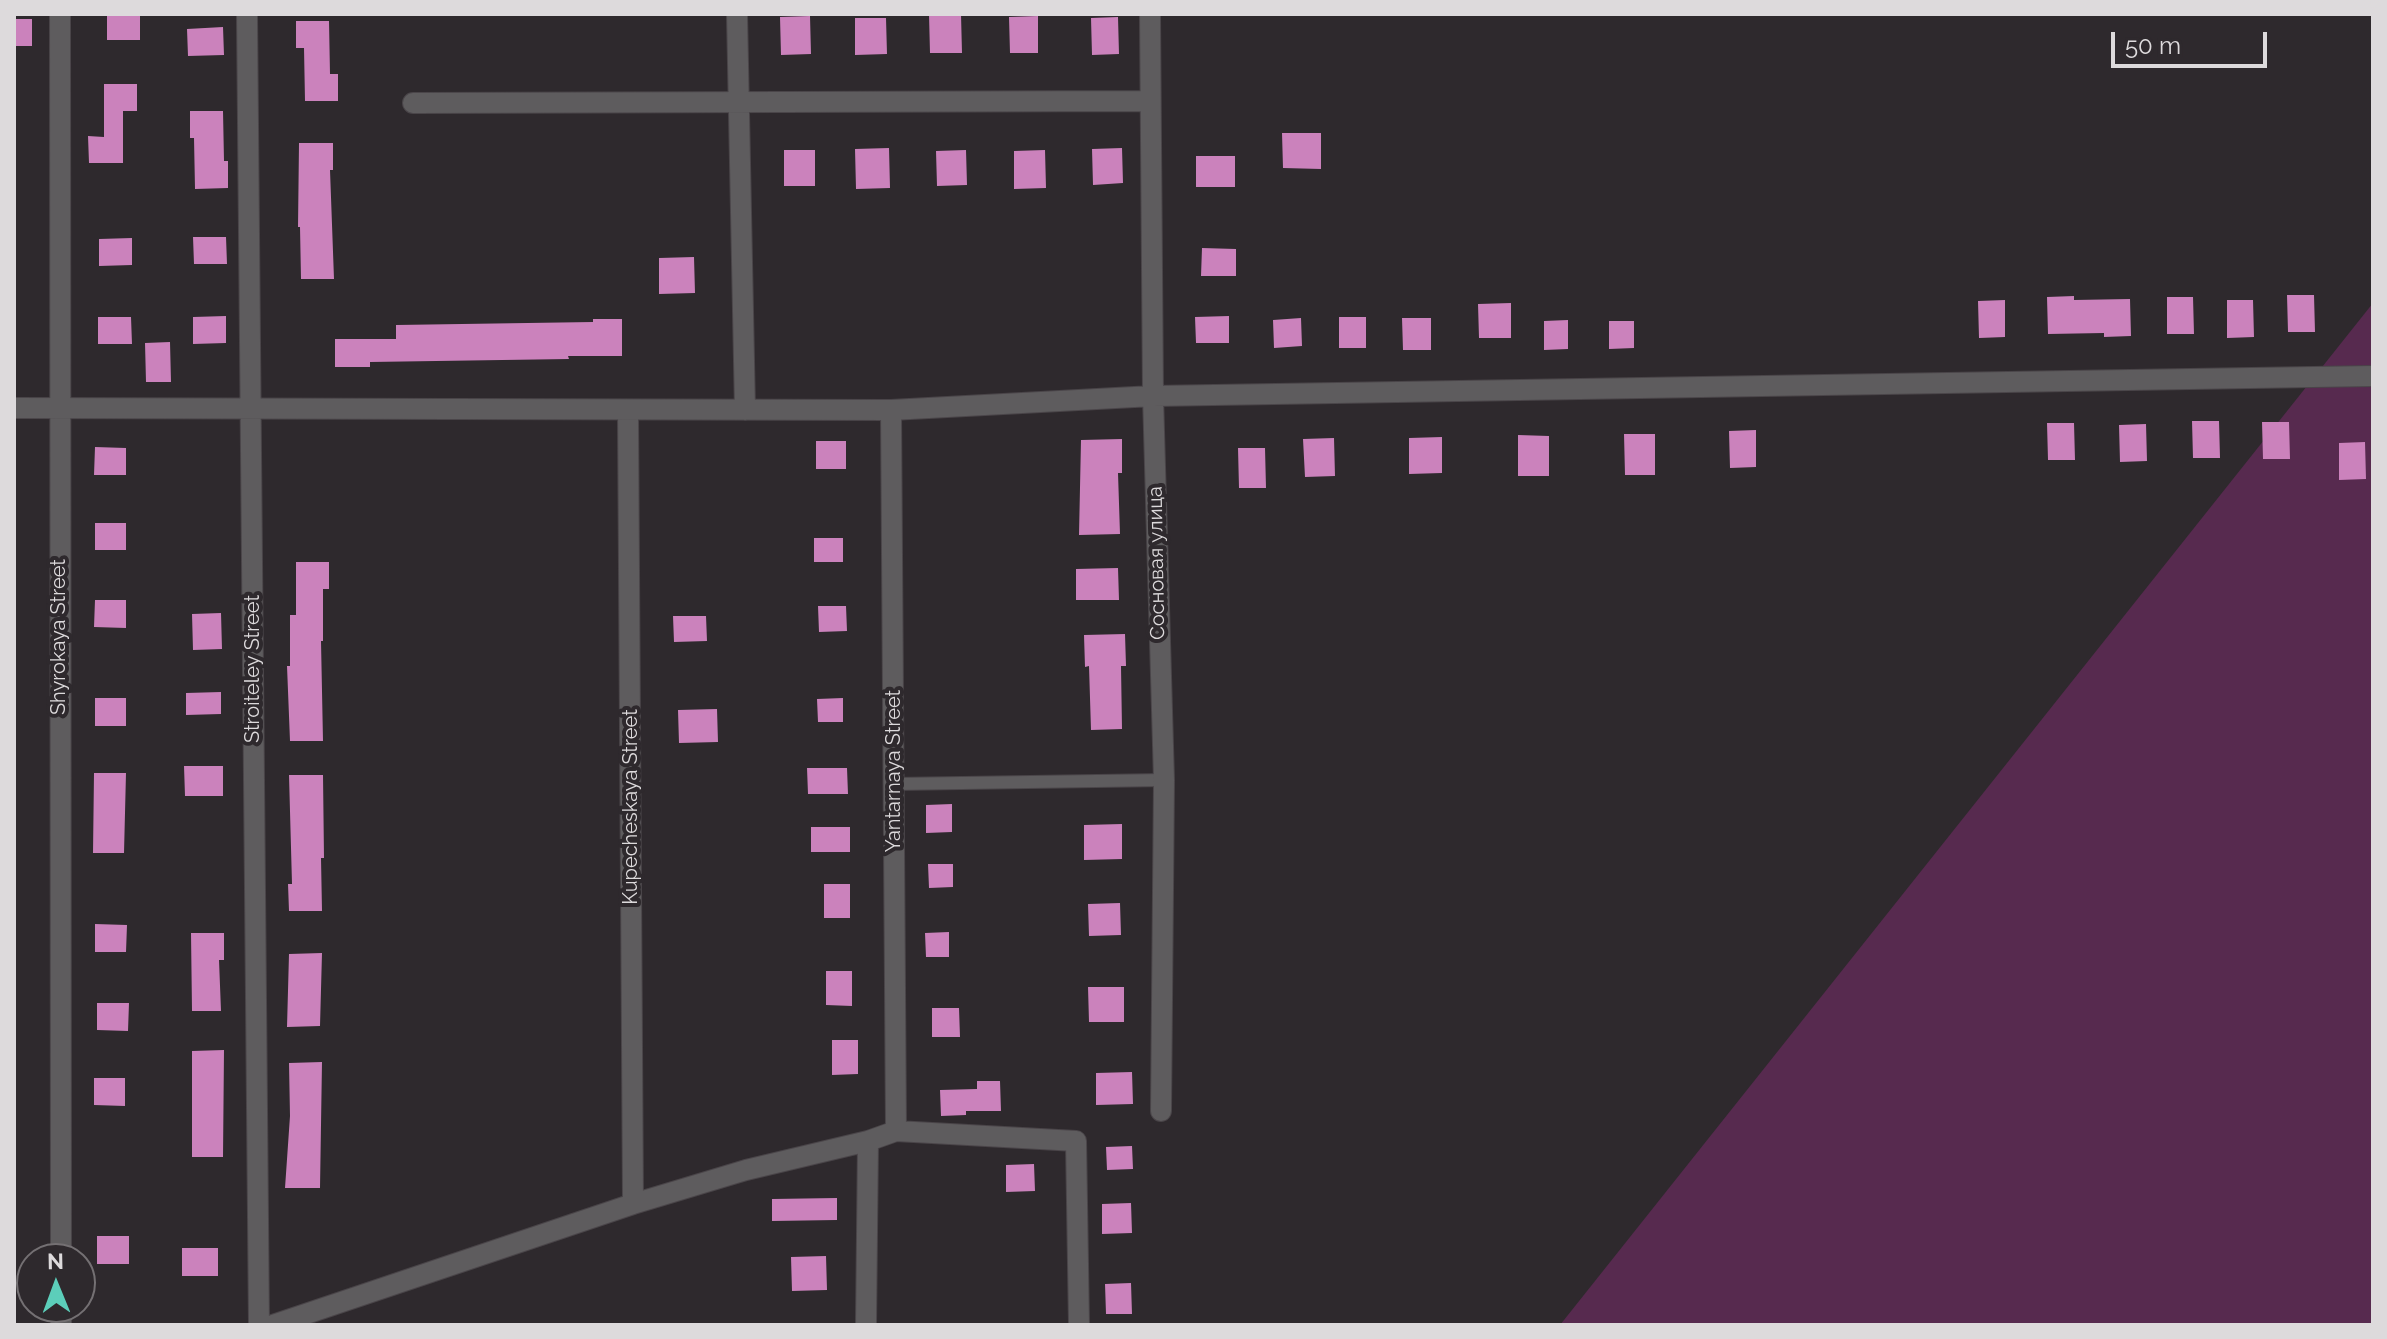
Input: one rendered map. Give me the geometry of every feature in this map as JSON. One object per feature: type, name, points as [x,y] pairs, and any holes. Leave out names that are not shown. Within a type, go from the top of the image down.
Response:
[{"type":"street","name":"Shyrokaya Street","points":[[60,14],[61,1243]]},
{"type":"street","name":"Stroiteley Street","points":[[247,14],[259,1325]]},
{"type":"street","points":[[737,14],[745,410]]},
{"type":"street","name":"Сосновая улица","points":[[1150,14],[1153,396],[1164,780],[1161,1111]]},
{"type":"street","points":[[413,103],[1150,101]]},
{"type":"street","points":[[14,408],[891,410],[1153,396],[2373,376]]},
{"type":"street","name":"Yantarnaya Street","points":[[891,410],[896,1131]]},
{"type":"street","name":"Kupecheskaya Street","points":[[628,411],[633,1204]]},
{"type":"street","points":[[273,1325],[633,1204],[746,1170],[868,1141],[896,1131],[1076,1141],[1079,1325]]},
{"type":"street","points":[[866,1325],[868,1141]]},
{"type":"lane","points":[[894,784],[1164,780]]},
{"type":"shaded area","points":[[2373,303],[2373,1325],[1560,1325]]},
{"type":"building","points":[[107,14],[140,14],[140,40],[107,40]]},
{"type":"building","points":[[929,14],[961,14],[962,53],[930,53]]},
{"type":"building","points":[[810,16],[811,54],[781,55],[780,17]]},
{"type":"building","points":[[1038,16],[1038,53],[1010,53],[1009,17]]},
{"type":"building","points":[[1118,17],[1119,54],[1092,55],[1091,18]]},
{"type":"building","points":[[855,18],[886,18],[887,54],[855,55]]},
{"type":"building","points":[[14,19],[32,19],[32,46],[14,46]]},
{"type":"building","points":[[296,21],[329,21],[330,74],[338,74],[338,101],[305,101],[304,48],[296,48]]},
{"type":"building","points":[[223,27],[224,55],[188,56],[187,29]]},
{"type":"building","points":[[104,84],[137,84],[137,111],[123,111],[123,163],[89,163],[88,136],[104,137]]},
{"type":"building","points":[[190,111],[223,111],[228,188],[195,189]]},
{"type":"building","points":[[1282,133],[1321,133],[1321,169],[1283,168]]},
{"type":"building","points":[[299,143],[333,143],[333,170],[330,170],[334,279],[301,279]]},
{"type":"building","points":[[889,148],[890,188],[856,189],[855,149]]},
{"type":"building","points":[[1122,148],[1123,183],[1093,185],[1092,149]]},
{"type":"building","points":[[784,150],[815,150],[815,186],[784,186]]},
{"type":"building","points":[[966,150],[967,185],[937,186],[936,151]]},
{"type":"building","points":[[1045,150],[1046,188],[1014,189],[1014,151]]},
{"type":"building","points":[[1196,156],[1235,156],[1235,187],[1196,187]]},
{"type":"building","points":[[193,237],[226,237],[227,264],[194,264]]},
{"type":"building","points":[[132,238],[132,265],[99,266],[99,239]]},
{"type":"building","points":[[1202,248],[1236,249],[1236,276],[1201,276]]},
{"type":"building","points":[[694,257],[695,293],[659,294],[659,258]]},
{"type":"building","points":[[2287,295],[2314,295],[2315,332],[2288,332]]},
{"type":"building","points":[[2074,296],[2074,300],[2130,299],[2131,336],[2048,334],[2047,297]]},
{"type":"building","points":[[2167,297],[2193,297],[2194,334],[2167,334]]},
{"type":"building","points":[[2005,300],[2005,337],[1979,338],[1978,301]]},
{"type":"building","points":[[2227,300],[2253,300],[2254,337],[2227,338]]},
{"type":"building","points":[[1511,303],[1511,338],[1479,338],[1478,304]]},
{"type":"building","points":[[226,316],[226,343],[193,344],[193,317]]},
{"type":"building","points":[[1229,316],[1229,343],[1196,343],[1195,317]]},
{"type":"building","points":[[98,317],[131,317],[132,344],[98,344]]},
{"type":"building","points":[[1339,317],[1366,317],[1366,348],[1339,348]]},
{"type":"building","points":[[1301,318],[1302,346],[1274,348],[1273,320]]},
{"type":"building","points":[[1402,318],[1431,318],[1431,350],[1403,350]]},
{"type":"building","points":[[593,319],[622,319],[622,356],[370,362],[370,367],[335,367],[335,339],[396,339],[396,325],[593,322]]},
{"type":"building","points":[[1568,320],[1568,349],[1544,350],[1544,321]]},
{"type":"building","points":[[1609,321],[1634,321],[1634,348],[1609,349]]},
{"type":"building","points":[[170,342],[171,382],[146,382],[145,343]]},
{"type":"building","points":[[2192,421],[2219,421],[2220,458],[2193,458]]},
{"type":"building","points":[[2262,422],[2289,422],[2290,459],[2263,459]]},
{"type":"building","points":[[2047,423],[2074,423],[2075,460],[2048,460]]},
{"type":"building","points":[[2146,424],[2147,461],[2120,462],[2119,425]]},
{"type":"building","points":[[1756,430],[1756,467],[1730,468],[1729,431]]},
{"type":"building","points":[[1624,434],[1655,434],[1655,475],[1625,475]]},
{"type":"building","points":[[1518,435],[1549,436],[1549,476],[1518,476]]},
{"type":"building","points":[[1442,437],[1442,473],[1409,474],[1409,438]]},
{"type":"building","points":[[1334,438],[1335,476],[1305,477],[1303,439]]},
{"type":"building","points":[[1122,439],[1122,473],[1118,473],[1120,534],[1079,535],[1081,440]]},
{"type":"building","points":[[816,441],[846,441],[846,469],[816,469]]},
{"type":"building","points":[[2365,442],[2366,479],[2339,480],[2339,443]]},
{"type":"building","points":[[95,447],[126,448],[126,475],[94,475]]},
{"type":"building","points":[[1238,448],[1265,448],[1266,488],[1239,488]]},
{"type":"building","points":[[95,523],[126,523],[126,550],[95,550]]},
{"type":"building","points":[[814,538],[843,538],[843,562],[814,562]]},
{"type":"building","points":[[296,562],[329,562],[329,589],[323,589],[321,641],[323,741],[290,741],[287,666],[290,666],[290,615],[296,615]]},
{"type":"building","points":[[1118,568],[1119,600],[1076,600],[1076,569]]},
{"type":"building","points":[[95,600],[126,600],[126,628],[94,627]]},
{"type":"building","points":[[818,606],[846,606],[847,631],[819,632]]},
{"type":"building","points":[[221,613],[222,649],[193,650],[192,614]]},
{"type":"building","points":[[673,616],[706,616],[707,641],[674,642]]},
{"type":"building","points":[[1125,634],[1126,666],[1121,666],[1122,729],[1091,730],[1089,666],[1085,667],[1084,635]]},
{"type":"building","points":[[221,692],[221,714],[186,715],[186,693]]},
{"type":"building","points":[[95,698],[126,698],[126,726],[95,726]]},
{"type":"building","points":[[843,698],[843,722],[818,722],[817,699]]},
{"type":"building","points":[[717,709],[718,742],[679,743],[678,710]]},
{"type":"building","points":[[184,766],[223,766],[223,796],[185,796]]},
{"type":"building","points":[[807,768],[847,768],[848,794],[808,794]]},
{"type":"building","points":[[94,773],[126,773],[124,853],[93,853]]},
{"type":"building","points":[[289,775],[323,775],[322,911],[289,911],[288,884],[292,884]]},
{"type":"building","points":[[952,804],[952,832],[926,833],[926,805]]},
{"type":"building","points":[[1122,824],[1122,859],[1084,860],[1084,825]]},
{"type":"building","points":[[811,827],[850,827],[850,852],[811,852]]},
{"type":"building","points":[[928,864],[953,864],[953,887],[929,888]]},
{"type":"building","points":[[824,884],[850,884],[850,918],[824,918]]},
{"type":"building","points":[[1120,903],[1121,935],[1089,936],[1088,904]]},
{"type":"building","points":[[95,924],[127,925],[126,952],[95,952]]},
{"type":"building","points":[[949,932],[949,957],[926,957],[925,933]]},
{"type":"building","points":[[191,933],[224,933],[224,960],[219,960],[221,1011],[192,1011]]},
{"type":"building","points":[[322,953],[320,1026],[287,1027],[289,954]]},
{"type":"building","points":[[826,971],[852,971],[852,1006],[826,1005]]},
{"type":"building","points":[[1088,987],[1124,987],[1124,1022],[1089,1022]]},
{"type":"building","points":[[97,1003],[129,1003],[128,1031],[97,1030]]},
{"type":"building","points":[[932,1008],[959,1008],[960,1037],[932,1037]]},
{"type":"building","points":[[832,1040],[858,1040],[858,1074],[832,1075]]},
{"type":"building","points":[[224,1050],[223,1157],[192,1157],[192,1051]]},
{"type":"building","points":[[322,1062],[320,1188],[285,1188],[290,1116],[289,1063]]},
{"type":"building","points":[[1132,1072],[1133,1104],[1096,1105],[1096,1073]]},
{"type":"building","points":[[94,1078],[125,1078],[125,1106],[94,1105]]},
{"type":"building","points":[[977,1081],[1000,1081],[1001,1111],[966,1111],[966,1115],[941,1116],[940,1090],[977,1089]]},
{"type":"building","points":[[1132,1146],[1133,1169],[1107,1170],[1106,1147]]},
{"type":"building","points":[[1034,1164],[1035,1191],[1006,1192],[1006,1165]]},
{"type":"building","points":[[837,1198],[837,1220],[772,1221],[772,1199]]},
{"type":"building","points":[[1131,1203],[1132,1233],[1102,1234],[1102,1204]]},
{"type":"building","points":[[97,1236],[129,1236],[129,1264],[97,1264]]},
{"type":"building","points":[[182,1248],[218,1248],[218,1276],[182,1276]]},
{"type":"building","points":[[826,1256],[827,1290],[792,1291],[791,1257]]},
{"type":"building","points":[[1131,1283],[1132,1314],[1106,1314],[1105,1284]]}]
